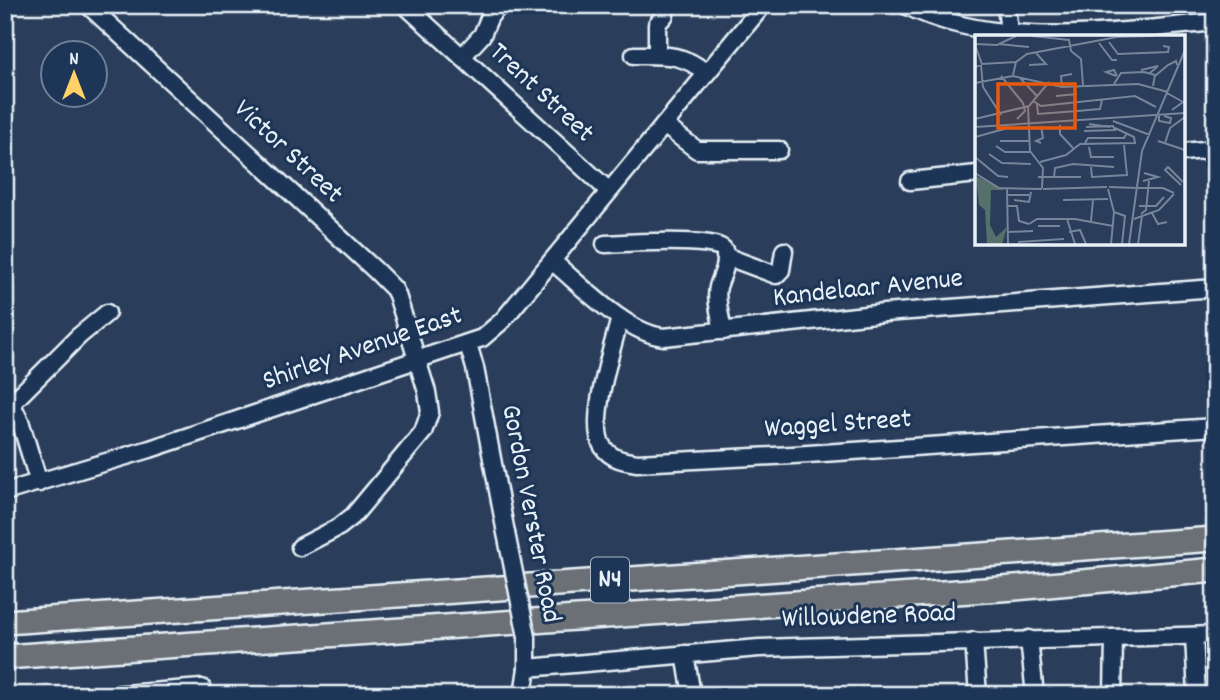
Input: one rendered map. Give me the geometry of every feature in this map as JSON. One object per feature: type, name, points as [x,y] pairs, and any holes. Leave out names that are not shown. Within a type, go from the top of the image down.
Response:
[{"type":"highway","name":"N4","points":[[5,619],[104,615],[1215,539]]},
{"type":"highway","name":"N4","points":[[5,657],[1015,587],[1215,570]]},
{"type":"highway","points":[[1015,587],[1215,582]]},
{"type":"street","name":"Victor Street","points":[[88,5],[396,292],[427,392],[429,412],[423,432],[353,516],[339,527],[300,547]]},
{"type":"street","name":"Trent Street","points":[[405,5],[609,191]]},
{"type":"street","points":[[462,57],[482,34],[489,16],[500,5]]},
{"type":"street","points":[[657,55],[657,24],[665,15],[666,5]]},
{"type":"street","name":"Shirley Avenue East","points":[[5,492],[468,344],[492,331],[762,5]]},
{"type":"street","points":[[905,5],[952,24],[1009,33],[1088,32],[1215,22]]},
{"type":"street","points":[[1006,5],[1009,33]]},
{"type":"street","points":[[634,55],[679,56],[706,73]]},
{"type":"street","points":[[664,125],[697,150],[779,150]]},
{"type":"street","points":[[1185,152],[1215,149]]},
{"type":"street","points":[[911,181],[975,174]]},
{"type":"street","points":[[605,244],[706,243],[721,246],[725,256],[724,273],[718,290],[723,331]]},
{"type":"street","points":[[725,256],[776,275],[781,270],[784,251]]},
{"type":"street","name":"Kandelaar Avenue","points":[[552,261],[638,330],[655,336],[673,337],[884,313],[1215,288]]},
{"type":"street","points":[[39,483],[9,397],[107,313]]},
{"type":"street","name":"Waggel Street","points":[[620,317],[596,422],[602,446],[609,454],[637,463],[1215,427]]},
{"type":"street","name":"Gordon Verster Road","points":[[468,344],[473,357],[527,637],[527,668],[523,695]]},
{"type":"street","name":"Willowdene Road","points":[[527,668],[759,648],[1215,635]]},
{"type":"street","points":[[1194,636],[1197,695]]},
{"type":"street","points":[[1113,695],[1114,638]]},
{"type":"street","points":[[1029,639],[1035,695]]},
{"type":"street","points":[[974,641],[978,695]]},
{"type":"street","points":[[685,654],[692,695]]},
{"type":"street","points":[[111,695],[202,688]]}]
